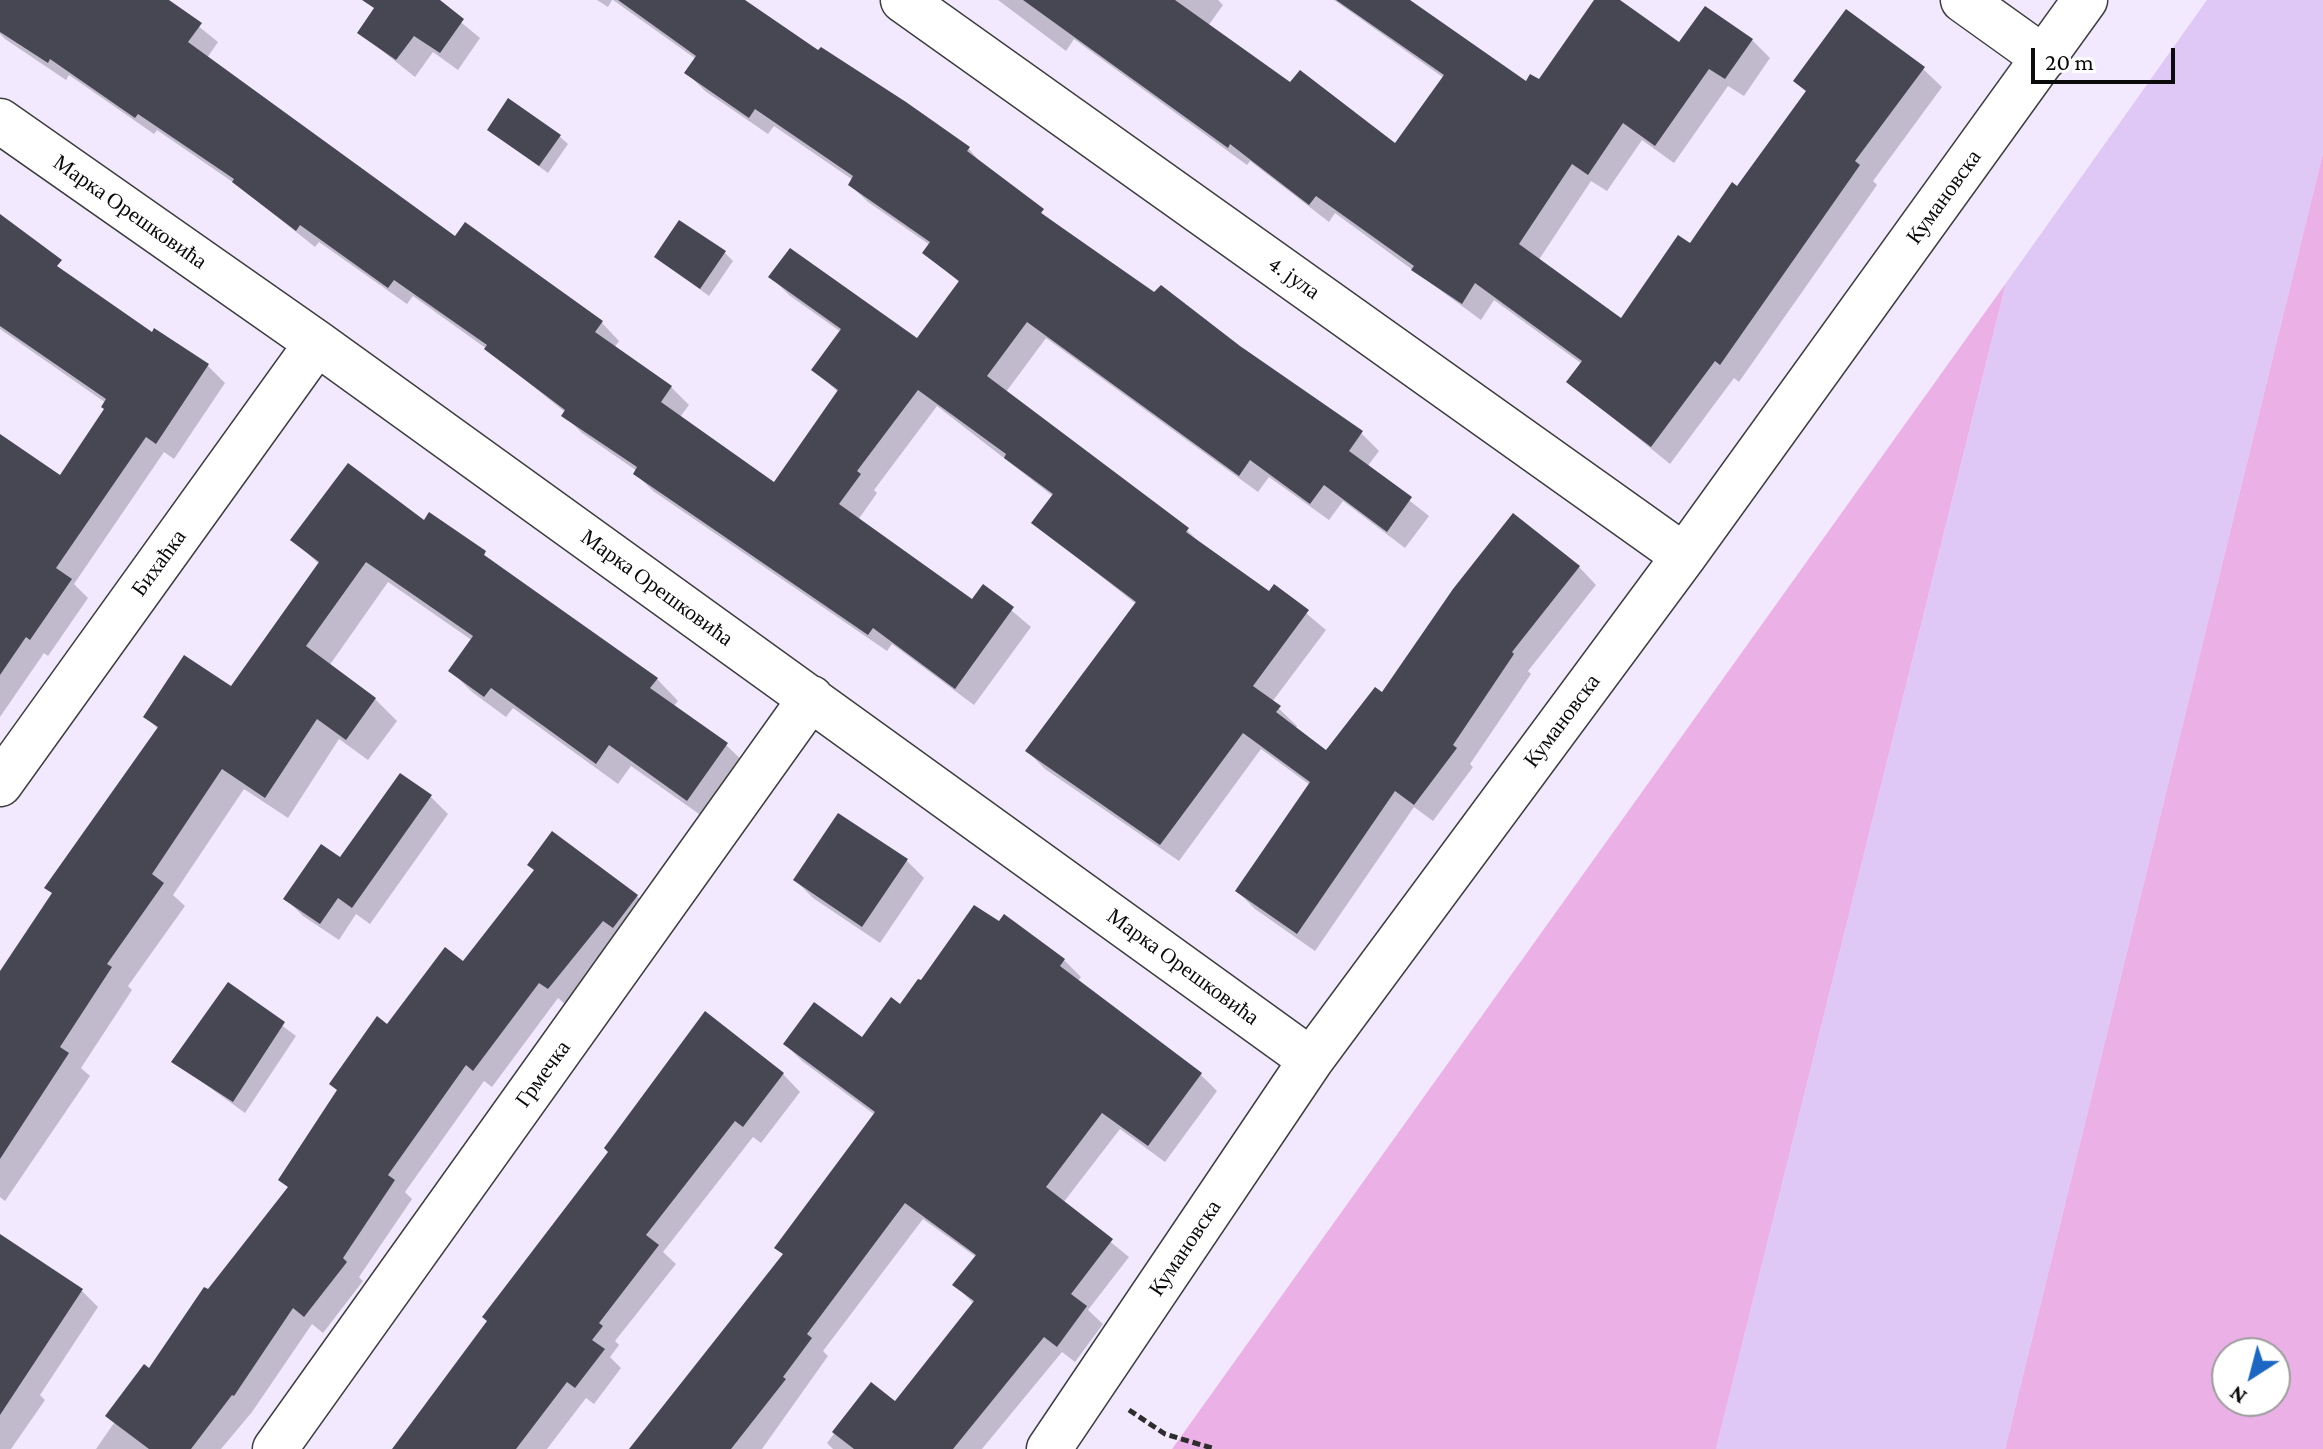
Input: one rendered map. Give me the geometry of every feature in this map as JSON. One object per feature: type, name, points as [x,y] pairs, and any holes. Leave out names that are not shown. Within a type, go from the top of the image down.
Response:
[{"type":"street","name":"4. јула","points":[[903,0],[1684,556]]},
{"type":"street","points":[[1963,0],[2044,58]]},
{"type":"street","name":"Кумановска","points":[[1049,1449],[1311,1060],[1684,556],[2085,0]]},
{"type":"street","name":"Марка Орешковића","points":[[0,121],[317,343],[1311,1060]]},
{"type":"street","name":"Бихаћка","points":[[0,784],[317,343]]},
{"type":"street","name":"Грмечка","points":[[275,1449],[811,698]]},
{"type":"path","points":[[1097,1380],[1129,1411],[1155,1428],[1215,1449]]},
{"type":"shaded area","points":[[2207,0],[2323,0],[2323,153],[2005,1449],[1716,1449],[2006,283]]},
{"type":"shaded area","points":[[2323,153],[2323,1449],[2005,1449]]},
{"type":"shaded area","points":[[2006,283],[1716,1449],[1172,1449]]},
{"type":"building","points":[[0,0],[169,0],[202,23],[188,42],[455,236],[465,222],[603,321],[595,332],[672,386],[661,402],[774,482],[838,390],[811,370],[841,329],[768,277],[790,248],[917,338],[959,281],[922,253],[930,242],[848,185],[853,176],[755,109],[749,118],[684,73],[696,56],[618,0],[745,0],[818,50],[821,47],[906,102],[970,147],[967,151],[1044,209],[1041,213],[1154,292],[1161,285],[1240,346],[1363,431],[1349,451],[1412,497],[1387,532],[1324,485],[1310,504],[1250,460],[1239,476],[1027,322],[987,376],[1189,528],[1186,532],[1269,591],[1274,584],[1309,610],[1253,686],[1281,706],[1276,712],[1326,750],[1375,687],[1382,692],[1453,589],[1513,513],[1580,566],[1512,652],[1514,654],[1453,745],[1457,748],[1414,805],[1395,791],[1297,934],[1235,891],[1310,782],[1243,733],[1160,845],[1025,751],[1136,602],[1031,523],[1053,494],[1004,458],[1006,454],[918,390],[857,471],[861,474],[839,504],[972,599],[983,584],[1014,607],[955,689],[873,628],[868,635],[633,474],[637,467],[561,416],[565,410],[484,349],[487,345],[394,280],[388,288],[300,225],[296,231],[232,182],[234,179],[138,114],[135,118],[50,59],[48,63],[0,32]]},
{"type":"building","points":[[362,0],[440,0],[464,19],[440,53],[414,36],[396,60],[357,33],[374,8]]},
{"type":"building","points":[[1023,0],[1175,0],[1290,82],[1300,70],[1395,143],[1444,75],[1336,0],[1410,0],[1526,81],[1530,74],[1539,79],[1594,0],[1620,0],[1679,42],[1705,6],[1753,39],[1725,79],[1709,69],[1655,146],[1623,123],[1588,175],[1572,164],[1519,244],[1621,318],[1678,235],[1690,243],[1732,182],[1737,186],[1806,91],[1793,81],[1846,9],[1925,67],[1855,161],[1860,165],[1720,365],[1715,361],[1651,447],[1566,382],[1582,361],[1475,283],[1462,304],[1411,270],[1414,266],[1316,196],[1309,205],[1230,144],[1228,148]]},
{"type":"building","points":[[508,98],[561,135],[539,166],[487,130]]},
{"type":"building","points":[[0,214],[62,260],[57,266],[152,332],[154,328],[209,364],[156,444],[146,437],[56,568],[72,579],[30,640],[26,637],[0,675],[0,434],[60,475],[104,409],[101,407],[106,399],[0,326]]},
{"type":"building","points":[[679,220],[726,251],[700,289],[654,257]]},
{"type":"building","points":[[348,463],[424,520],[429,512],[486,551],[484,555],[658,678],[650,688],[728,743],[687,801],[609,745],[596,764],[491,688],[484,697],[448,671],[473,636],[366,562],[306,646],[376,698],[346,740],[317,719],[265,798],[222,769],[152,874],[164,883],[107,964],[112,967],[60,1047],[69,1053],[0,1159],[0,971],[52,893],[44,888],[158,727],[143,717],[184,655],[231,686],[319,562],[290,540]]},
{"type":"building","points":[[400,773],[432,795],[352,908],[338,898],[320,924],[283,899],[321,844],[340,857]]},
{"type":"building","points":[[838,813],[908,859],[862,927],[793,880]]},
{"type":"building","points":[[552,831],[638,895],[613,928],[603,921],[548,989],[539,983],[473,1071],[466,1065],[388,1175],[395,1180],[343,1258],[347,1262],[304,1317],[293,1308],[234,1396],[191,1449],[149,1449],[105,1416],[144,1364],[149,1368],[204,1287],[208,1289],[288,1187],[278,1180],[337,1090],[329,1084],[377,1016],[387,1024],[445,947],[463,961],[534,870],[527,865]]},
{"type":"building","points":[[974,905],[999,921],[1004,914],[1065,959],[1060,966],[1202,1073],[1148,1146],[1102,1113],[1046,1187],[1113,1239],[1071,1294],[1087,1306],[1057,1347],[1044,1337],[953,1449],[854,1449],[832,1432],[871,1382],[895,1401],[974,1301],[952,1285],[976,1255],[905,1203],[807,1334],[812,1338],[783,1377],[786,1379],[731,1449],[629,1449],[783,1254],[774,1248],[875,1112],[783,1044],[814,1002],[862,1037],[891,997],[900,1004],[918,979],[921,980]]},
{"type":"building","points":[[228,982],[285,1022],[233,1102],[171,1062]]},
{"type":"building","points":[[705,1011],[784,1073],[743,1127],[735,1121],[646,1235],[659,1245],[599,1323],[603,1326],[592,1340],[605,1349],[575,1388],[567,1382],[516,1449],[392,1449],[487,1321],[482,1317],[608,1152],[604,1148]]},
{"type":"building","points":[[0,1234],[83,1289],[0,1415]]}]
